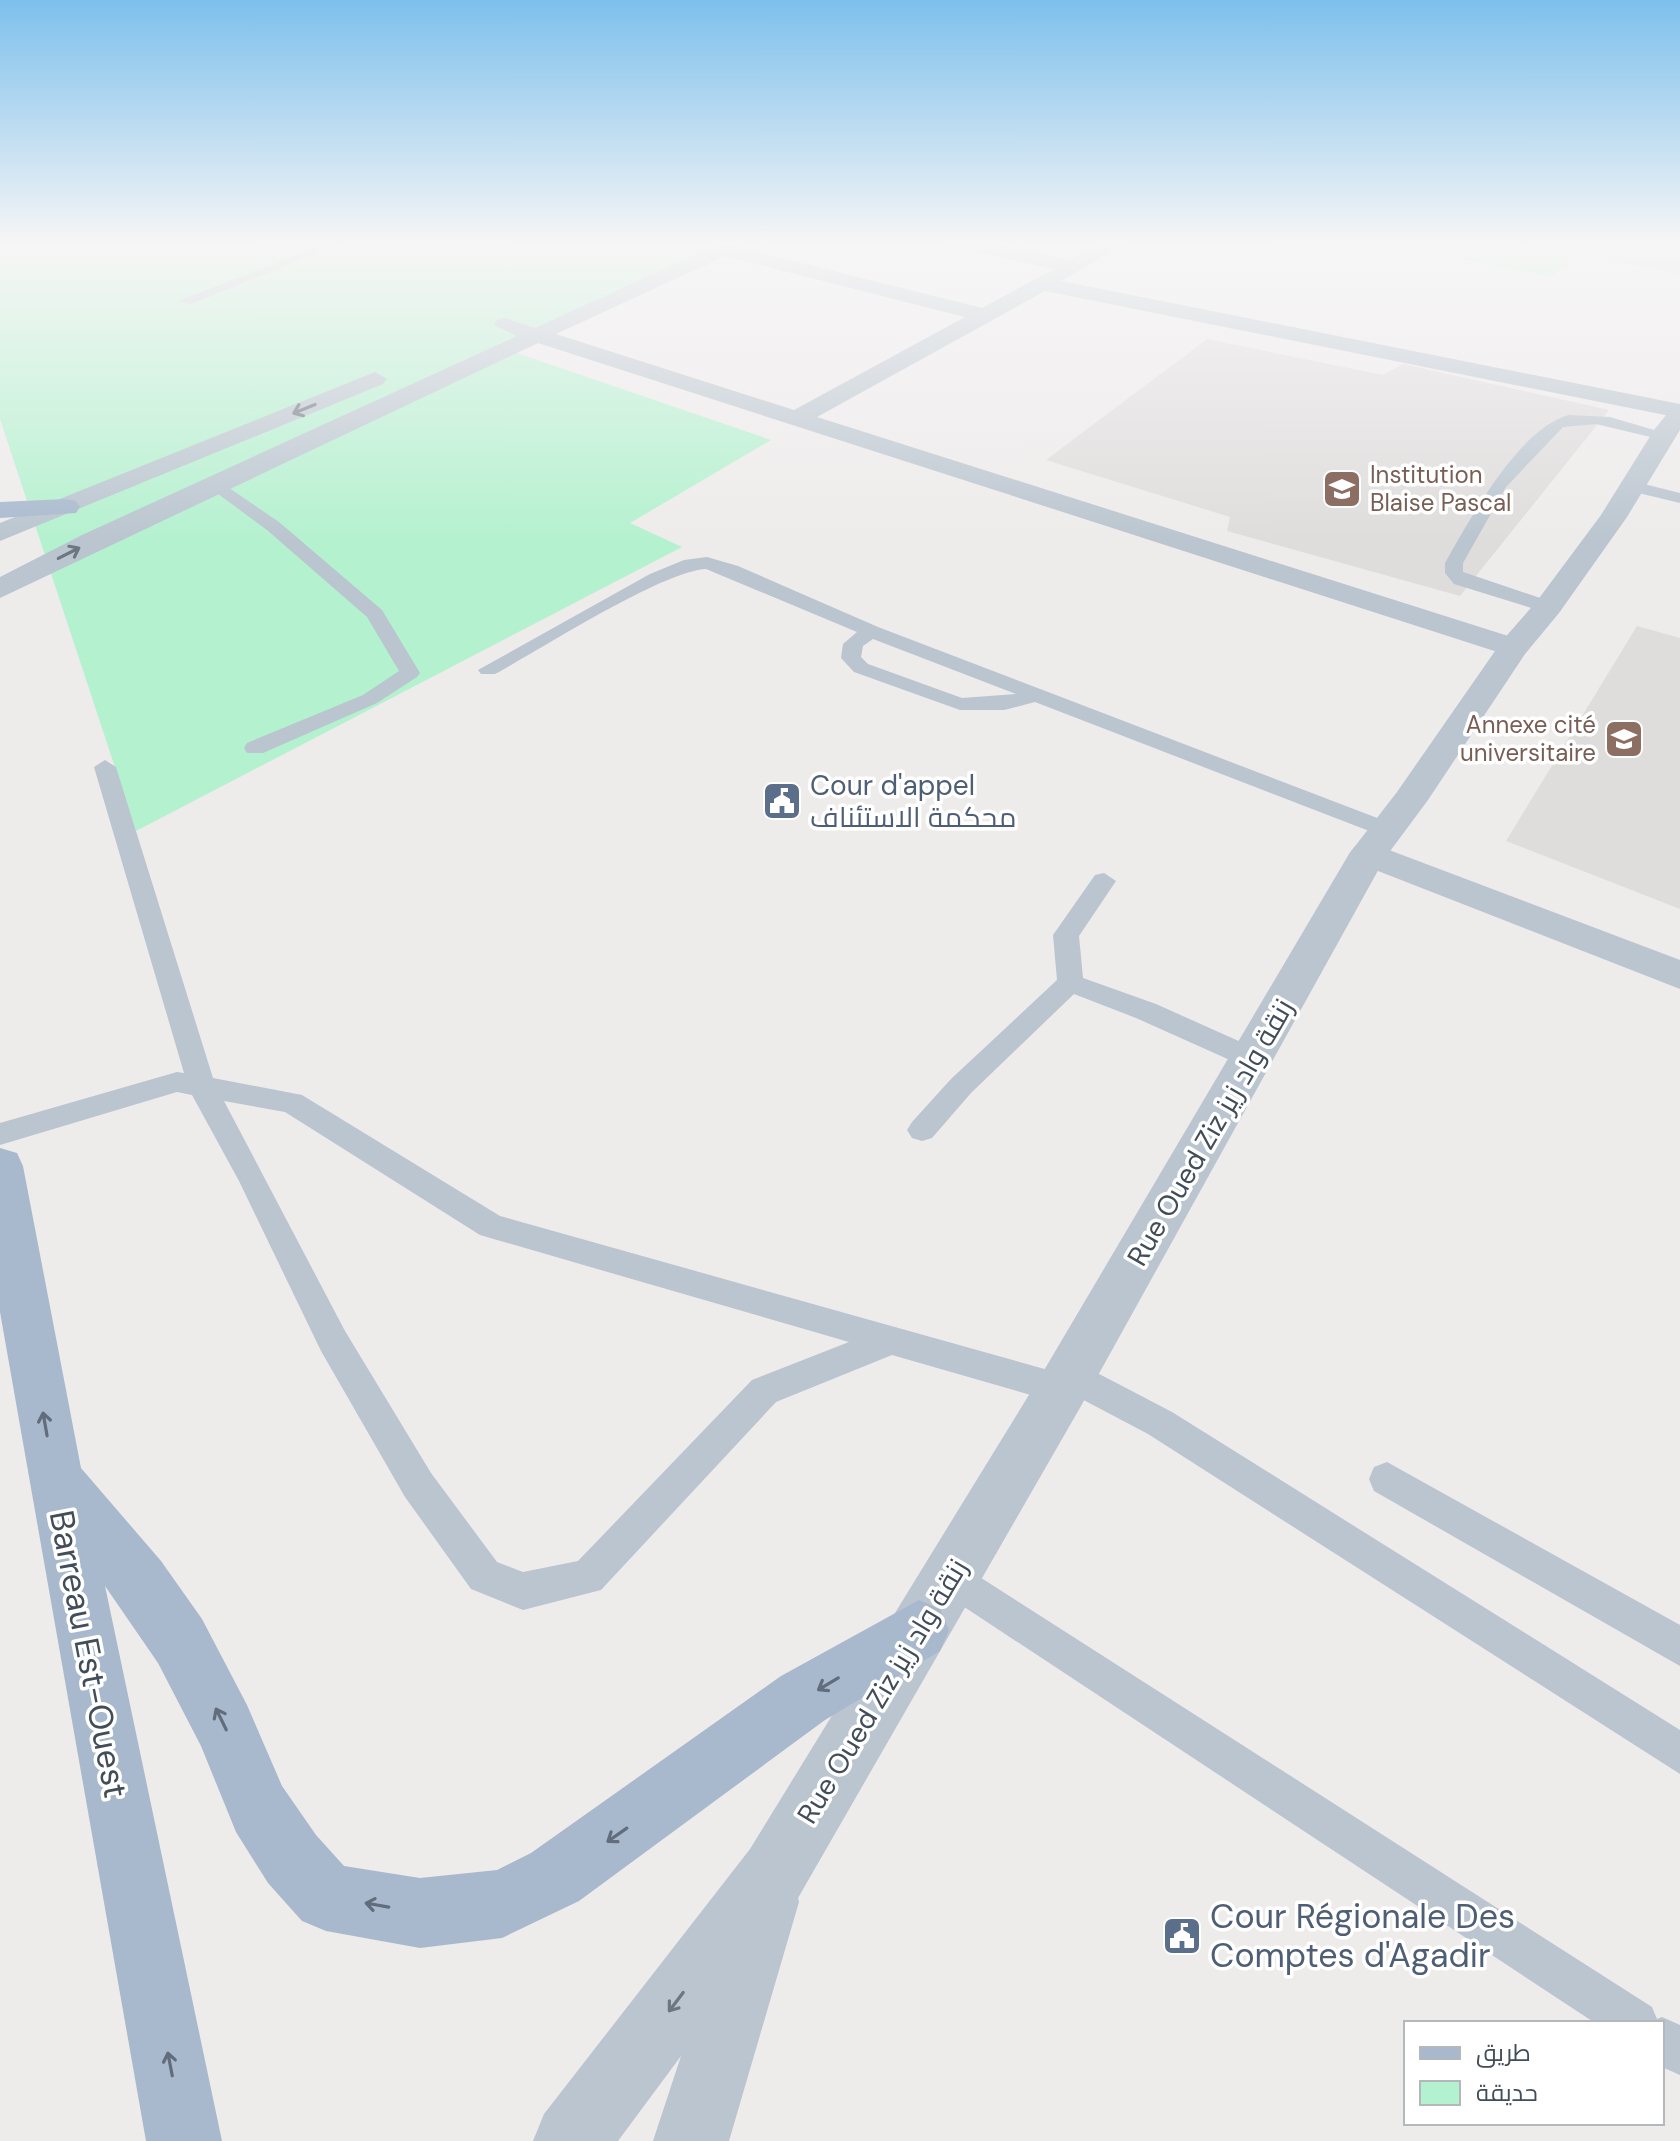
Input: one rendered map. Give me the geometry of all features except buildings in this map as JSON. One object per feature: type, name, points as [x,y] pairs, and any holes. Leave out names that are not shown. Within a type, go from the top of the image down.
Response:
[{"type":"main road","points":[[0,510],[66,507]]},
{"type":"main road","name":"Barreau Est-Ouest","points":[[0,1166],[55,1479],[184,2141]]},
{"type":"main road","points":[[55,1479],[140,1582],[180,1641],[225,1727],[259,1809],[292,1859],[326,1897],[420,1913],[502,1904],[555,1877],[803,1698],[919,1630]]},
{"type":"street","points":[[461,344],[466,342]]},
{"type":"street","points":[[0,589],[498,342]]},
{"type":"street","points":[[588,342],[797,418],[1513,648]]},
{"type":"street","points":[[797,418],[935,342]]},
{"type":"street","points":[[1304,342],[1674,424]]},
{"type":"street","points":[[0,533],[402,368]]},
{"type":"street","name":"Rue Oued Ziz زنقة واد زيز","points":[[571,2141],[774,1873],[1066,1383],[1376,842],[1410,800],[1513,648],[1548,607],[1674,424]]},
{"type":"street","points":[[1376,842],[1680,975]]},
{"type":"street","name":"Rue Oued Ziz زنقة واد زيز","points":[[691,2141],[774,1873]]},
{"type":"lane","points":[[1548,607],[1461,580],[1454,573],[1454,563],[1499,485],[1557,424],[1569,419],[1674,424]]},
{"type":"lane","points":[[216,484],[273,526],[375,614],[410,673],[370,699],[255,748]]},
{"type":"lane","points":[[1632,486],[1680,498]]},
{"type":"lane","points":[[488,670],[657,578],[691,564],[731,570],[871,631],[1036,695],[1376,842]]},
{"type":"lane","points":[[871,631],[853,644],[851,658],[861,668],[960,704],[982,707],[1036,695]]},
{"type":"lane","points":[[105,767],[202,1087],[253,1179],[333,1341],[418,1485],[484,1576],[523,1591],[588,1577],[764,1391],[892,1340]]},
{"type":"lane","points":[[1070,983],[1066,935],[1104,881]]},
{"type":"lane","points":[[1070,983],[1146,1011],[1251,1058]]},
{"type":"lane","points":[[922,1130],[961,1086],[1070,983]]},
{"type":"lane","points":[[0,1134],[177,1082],[292,1103],[491,1226],[892,1340],[1066,1383],[1160,1423],[1680,1754]]},
{"type":"lane","points":[[1387,1479],[1680,1647]]},
{"type":"lane","points":[[950,1576],[1633,2021]]},
{"type":"shaded area","name":"Institution Blaise Pascal","points":[[1203,342],[1221,342],[1383,375],[1403,364],[1609,410],[1460,596],[1227,531],[1230,517],[1046,460]]},
{"type":"shaded area","name":"Annexe cité universitaire","points":[[1637,626],[1680,638],[1680,909],[1506,841]]},
{"type":"green space","points":[[0,342],[505,342],[496,346],[771,440],[630,523],[682,547],[136,831],[0,419]]},
{"type":"place","name":"Institution Blaise Pascal","points":[[1342,489]]},
{"type":"place","name":"Annexe cité universitaire","points":[[1624,739]]},
{"type":"place","name":"Cour d'appel محكمة الاستئناف","points":[[782,801]]},
{"type":"place","name":"Cour Régionale Des Comptes d'Agadir","points":[[1182,1936]]}]
